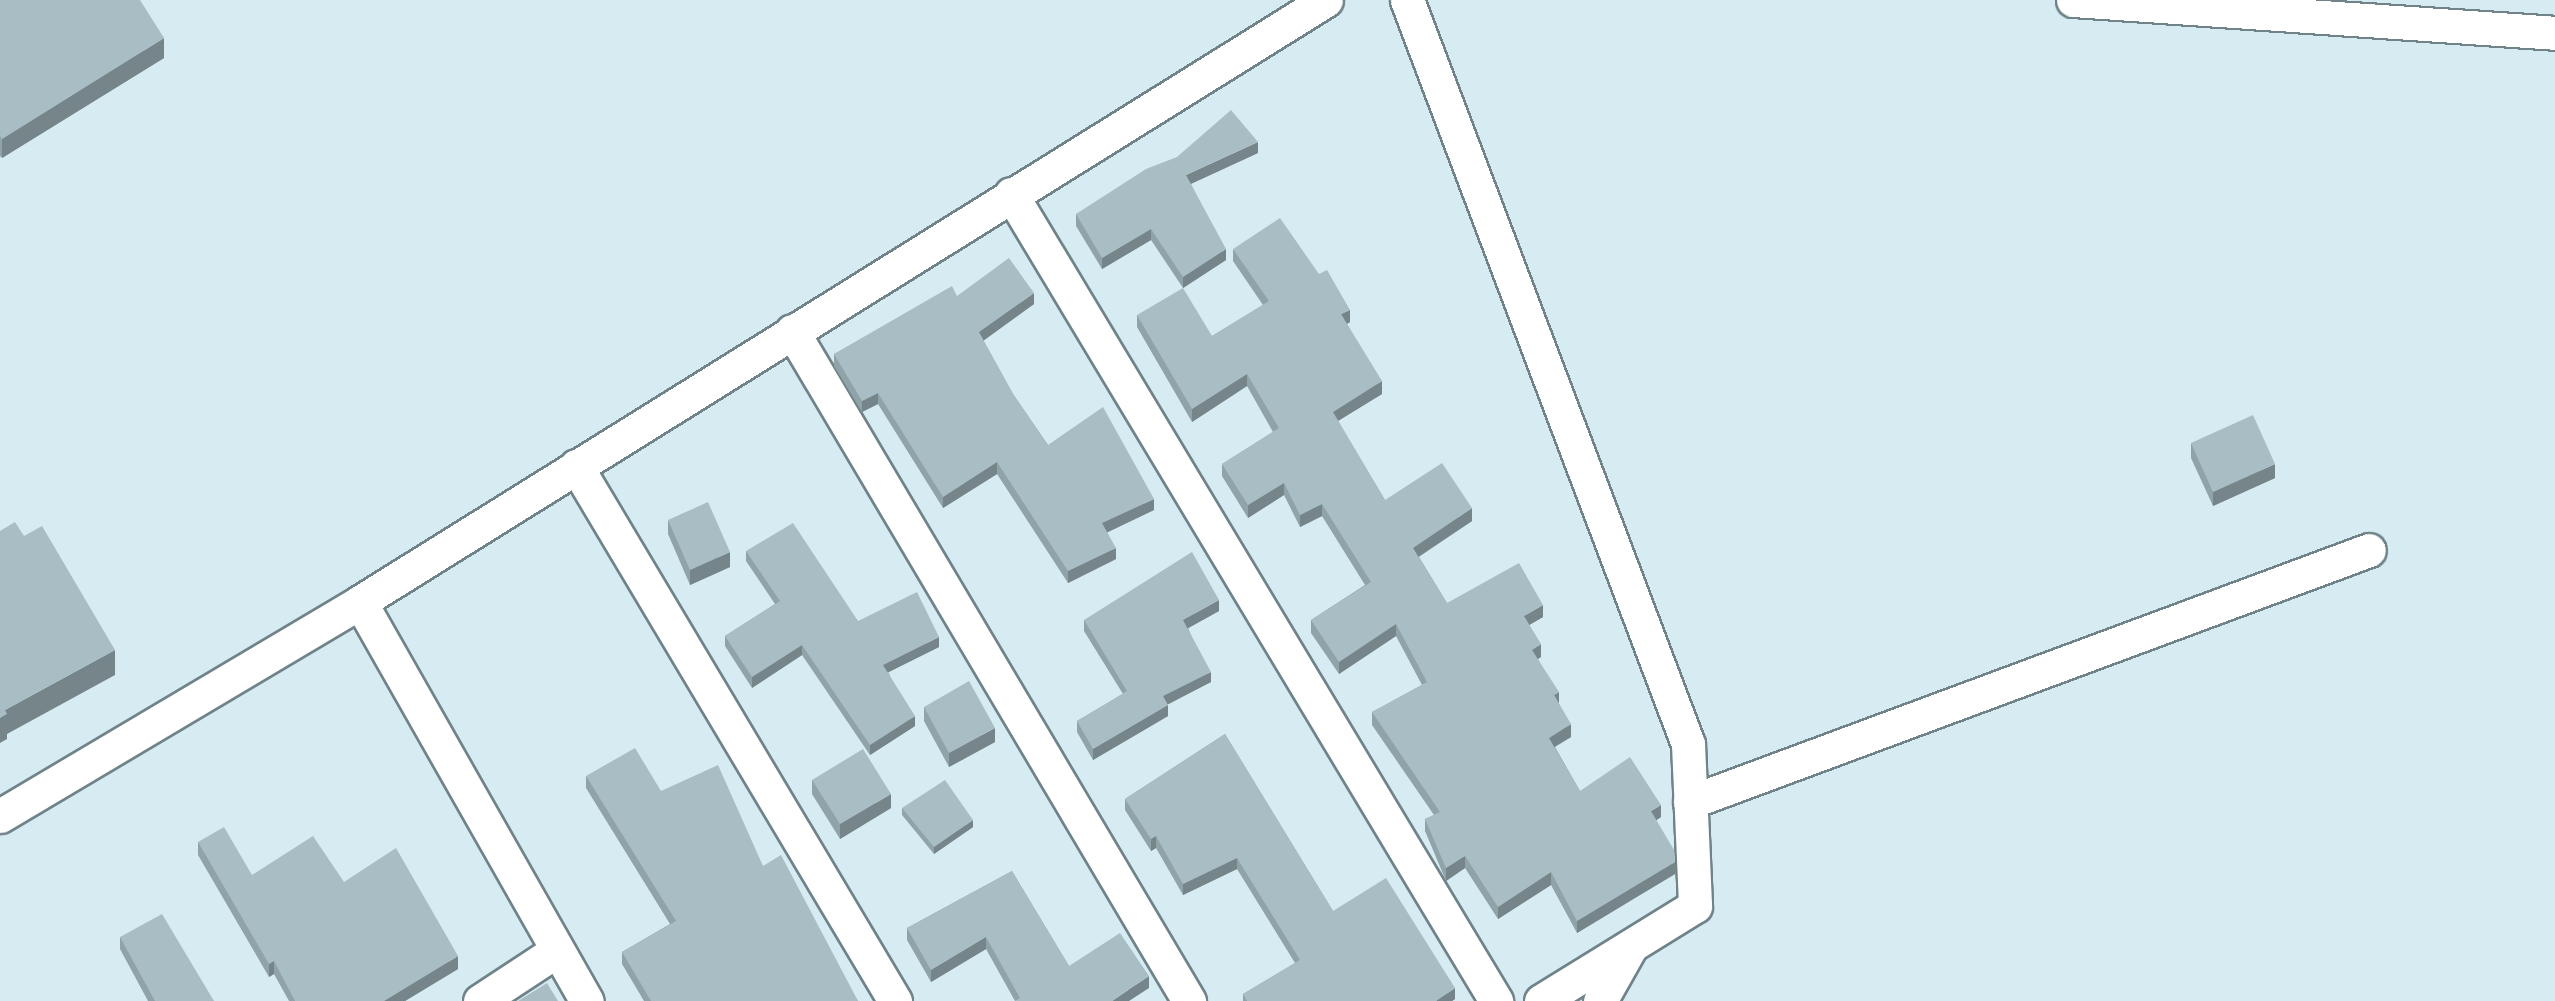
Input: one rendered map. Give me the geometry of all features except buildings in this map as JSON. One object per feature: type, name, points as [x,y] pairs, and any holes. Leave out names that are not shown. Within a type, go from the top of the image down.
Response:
[{"type":"street","points":[[0,816],[360,602],[1011,194],[1326,0]]},
{"type":"street","points":[[1407,0],[1688,744],[1695,906],[1541,1001]]},
{"type":"street","points":[[2073,0],[2247,6],[2555,33]]},
{"type":"street","points":[[1011,194],[1496,1001]]},
{"type":"street","points":[[792,331],[1189,1001]]},
{"type":"street","points":[[576,466],[895,1001]]},
{"type":"street","points":[[1690,802],[2369,550]]},
{"type":"street","points":[[360,602],[556,951],[587,1001]]},
{"type":"street","points":[[1600,1001],[1633,944]]},
{"type":"street","points":[[480,1001],[556,951]]}]
